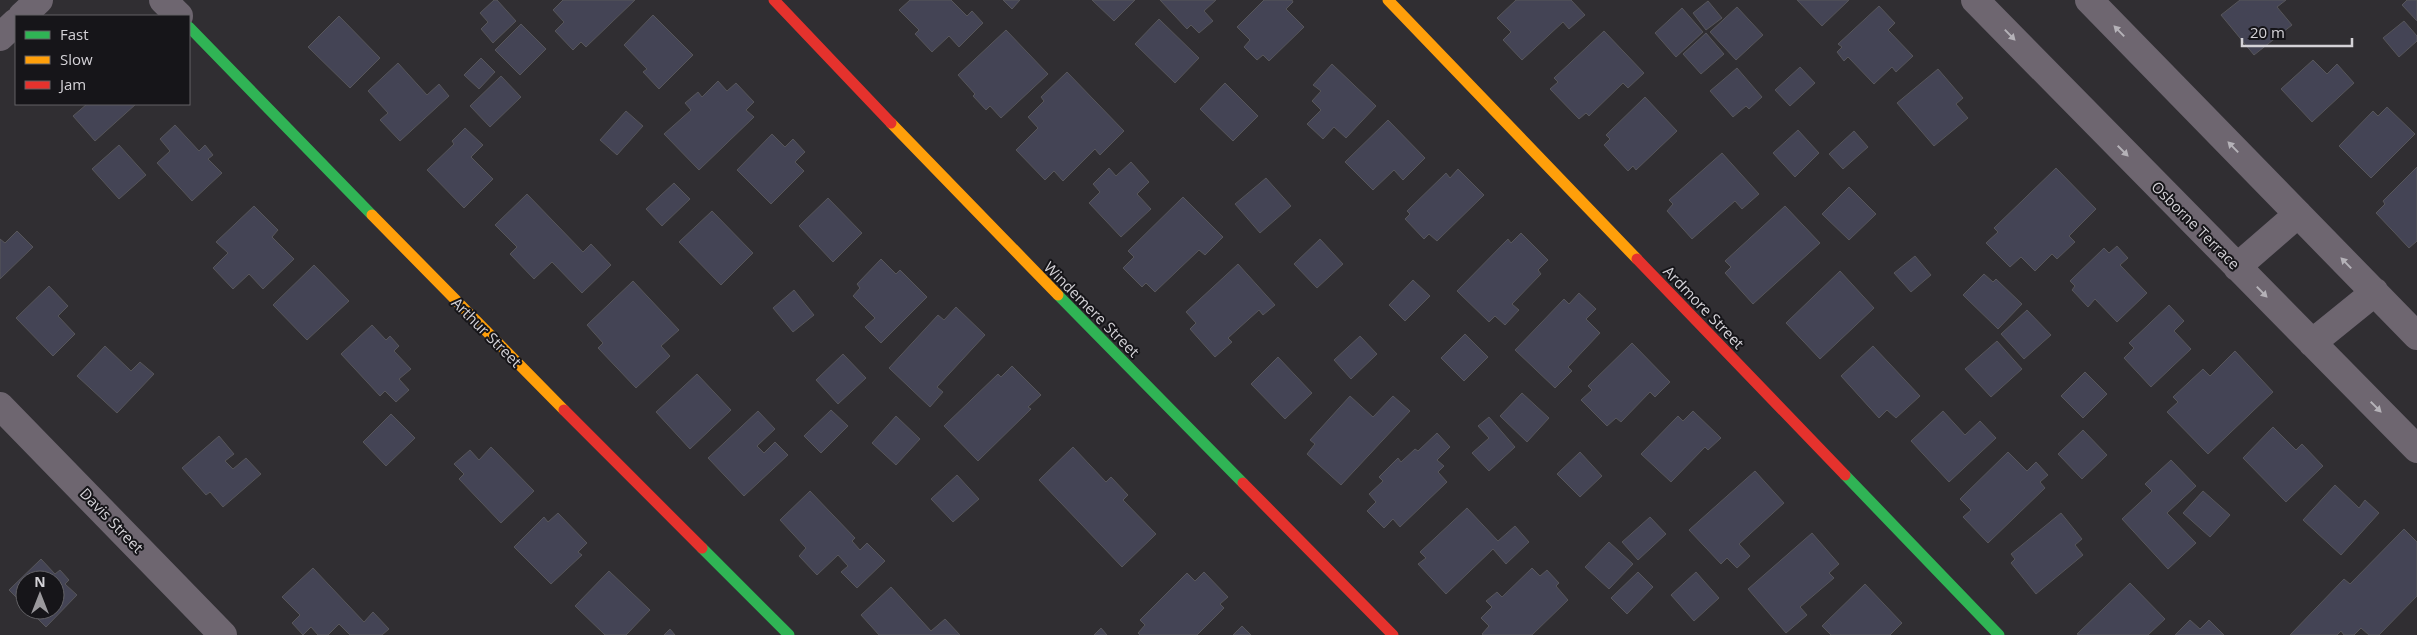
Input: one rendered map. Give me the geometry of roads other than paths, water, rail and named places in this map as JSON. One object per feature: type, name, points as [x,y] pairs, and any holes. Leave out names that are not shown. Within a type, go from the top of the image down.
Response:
[{"type":"street","points":[[23,15],[39,0]]},
{"type":"street","points":[[163,0],[178,15]]},
{"type":"street","name":"Windemere Street","points":[[774,0],[1002,239],[1394,635]]},
{"type":"street","name":"Ardmore Street","points":[[1388,0],[1999,635]]},
{"type":"street","points":[[2089,0],[2417,336]]},
{"type":"street","name":"Osborne Terrace","points":[[1989,4],[2237,267],[2417,449]]},
{"type":"street","points":[[0,37],[15,23]]},
{"type":"street","name":"Arthur Street","points":[[190,28],[449,294],[789,635]]},
{"type":"street","points":[[2237,267],[2298,214]]},
{"type":"street","points":[[2312,343],[2374,292]]},
{"type":"street","name":"Davis Street","points":[[0,406],[223,635]]}]
